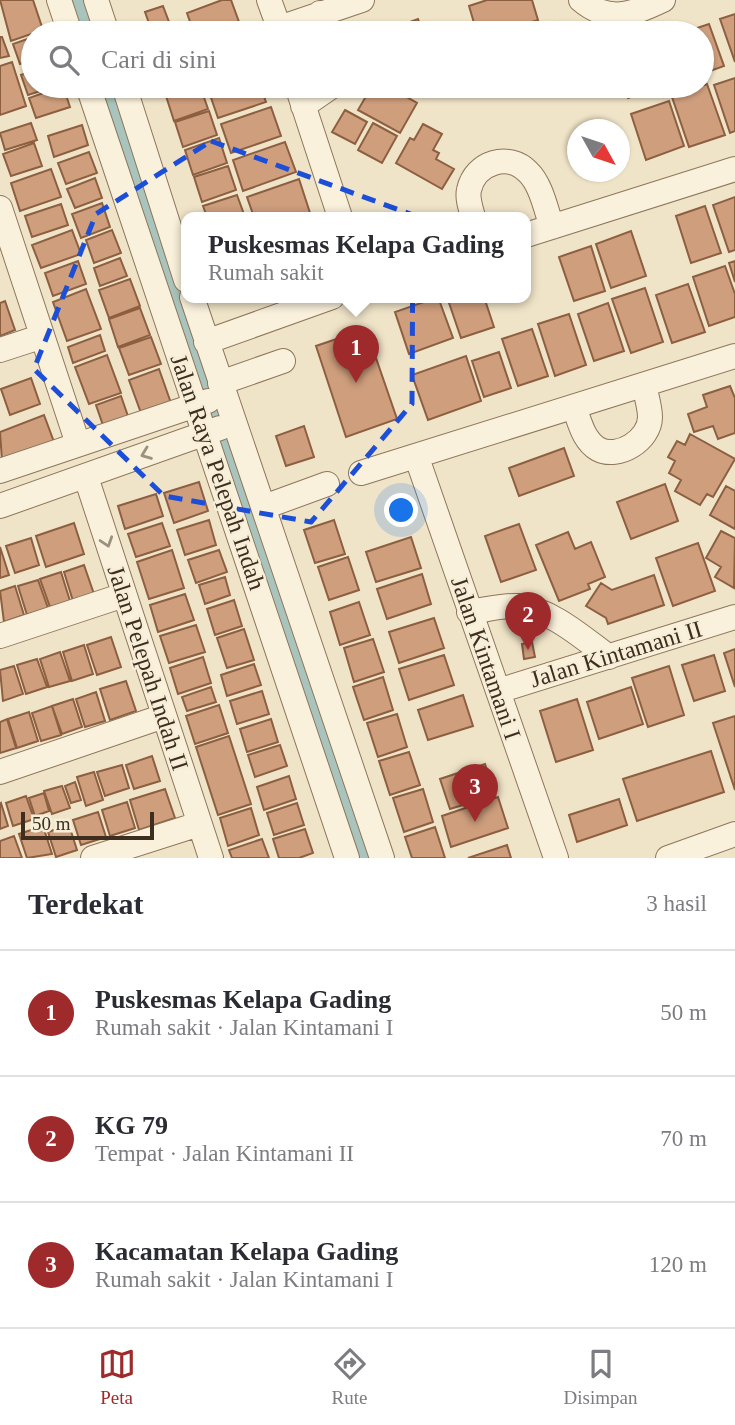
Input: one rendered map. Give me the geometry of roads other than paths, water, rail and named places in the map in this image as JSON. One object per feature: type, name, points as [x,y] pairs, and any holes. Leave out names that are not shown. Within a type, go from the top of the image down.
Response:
[{"type":"street","points":[[59,0],[67,21]]},
{"type":"street","points":[[96,0],[103,21]]},
{"type":"street","points":[[269,0],[277,21]]},
{"type":"street","points":[[325,21],[362,0]]},
{"type":"street","points":[[580,0],[608,16],[621,17],[663,0]]},
{"type":"street","name":"Jalan Raya Pelepah Indah","points":[[93,98],[211,397],[347,858]]},
{"type":"street","points":[[128,98],[181,264]]},
{"type":"street","points":[[301,98],[338,212]]},
{"type":"street","points":[[472,212],[469,190],[474,178],[490,162],[502,160],[522,166],[531,174],[552,227]]},
{"type":"street","points":[[531,233],[735,169]]},
{"type":"street","points":[[2,220],[78,444]]},
{"type":"street","name":"Jalan Raya Pelepah Indah","points":[[194,303],[208,347],[211,397]]},
{"type":"street","points":[[208,347],[317,303]]},
{"type":"street","points":[[0,350],[40,337]]},
{"type":"street","points":[[361,473],[417,458],[735,356]]},
{"type":"street","points":[[0,471],[211,397],[284,361]]},
{"type":"street","points":[[574,407],[591,444],[608,453],[622,451],[633,445],[648,427],[650,417],[644,385]]},
{"type":"street","points":[[0,506],[219,428]]},
{"type":"street","name":"Jalan Raya Pelepah Indah","points":[[219,428],[264,507],[382,858]]},
{"type":"street","name":"Jalan Kintamani I","points":[[417,458],[556,858]]},
{"type":"street","name":"Jalan Pelepah Indah II","points":[[86,477],[211,858]]},
{"type":"street","points":[[264,507],[327,484]]},
{"type":"street","points":[[0,636],[124,595]]},
{"type":"street","points":[[469,612],[518,606],[531,609],[561,623],[609,657]]},
{"type":"street","name":"Jalan Kintamani II","points":[[498,691],[735,617]]},
{"type":"street","points":[[0,772],[164,716]]},
{"type":"street","points":[[93,858],[200,824]]},
{"type":"street","points":[[668,858],[735,834]]},
{"type":"waterway","points":[[81,0],[87,21]]},
{"type":"waterway","points":[[112,98],[361,858]]},
{"type":"place","name":"Puskesmas Kelapa Gading","points":[[356,383]]},
{"type":"place","name":"KG 79","points":[[528,650]]},
{"type":"place","name":"Kacamatan Kelapa Gading","points":[[475,822]]}]
